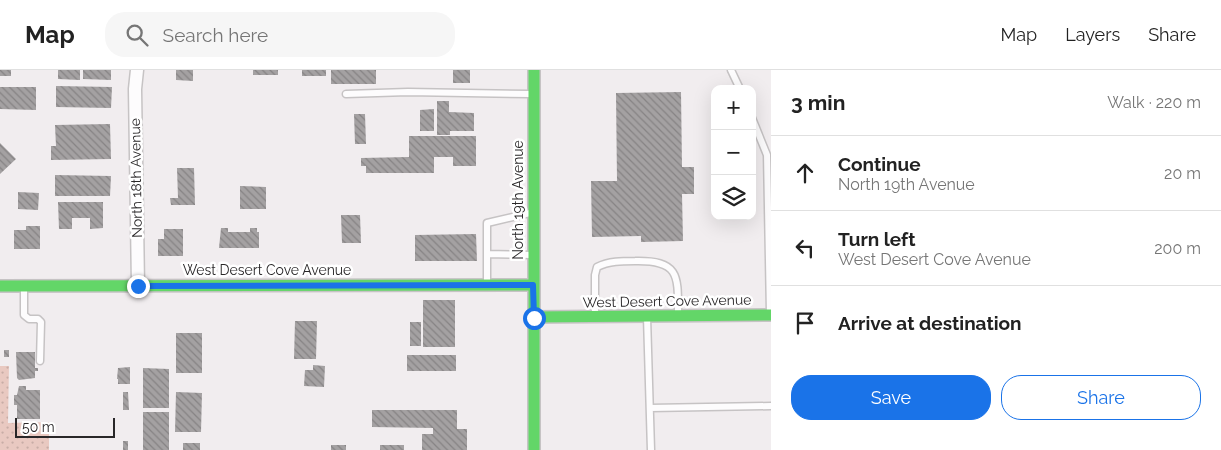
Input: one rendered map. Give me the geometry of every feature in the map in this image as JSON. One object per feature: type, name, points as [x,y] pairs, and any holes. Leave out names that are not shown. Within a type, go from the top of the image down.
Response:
[{"type":"street","name":"North 18th Avenue","points":[[137,70],[134,89],[138,286]]},
{"type":"street","name":"North 19th Avenue","points":[[534,70],[534,450]]},
{"type":"street","name":"West Desert Cove Avenue","points":[[0,286],[533,285]]},
{"type":"street","name":"West Desert Cove Avenue","points":[[534,318],[770,315]]},
{"type":"lane","points":[[731,70],[738,85]]},
{"type":"lane","points":[[346,94],[408,92],[534,94]]},
{"type":"lane","points":[[756,128],[767,155],[770,315]]},
{"type":"lane","points":[[487,284],[487,223],[533,212]]},
{"type":"lane","points":[[487,254],[533,255]]},
{"type":"lane","points":[[595,317],[595,275],[598,267],[617,261],[656,260],[672,270],[676,280],[678,316]]},
{"type":"lane","points":[[24,286],[24,316],[28,319],[38,319],[41,322],[40,361]]},
{"type":"lane","points":[[646,316],[651,450]]},
{"type":"lane","points":[[650,408],[771,406]]},
{"type":"shaded area","points":[[0,366],[9,366],[8,423],[49,422],[49,450],[0,450]]},
{"type":"building","points":[[0,70],[11,70],[11,76],[0,76]]},
{"type":"building","points":[[58,70],[80,70],[80,80],[58,79]]},
{"type":"building","points":[[83,70],[111,70],[111,80],[83,79]]},
{"type":"building","points":[[176,70],[193,70],[193,81],[176,80]]},
{"type":"building","points":[[253,70],[278,70],[278,75],[253,75]]},
{"type":"building","points":[[302,70],[326,70],[326,76],[302,76]]},
{"type":"building","points":[[331,70],[376,70],[376,84],[331,84]]},
{"type":"building","points":[[453,70],[470,70],[470,83],[453,83]]},
{"type":"building","points":[[56,86],[112,87],[111,108],[56,107]]},
{"type":"building","points":[[0,87],[36,87],[36,110],[0,109]]},
{"type":"building","points":[[681,92],[682,167],[694,167],[694,194],[682,194],[683,241],[641,242],[641,236],[592,237],[591,181],[617,181],[616,93]]},
{"type":"building","points":[[437,101],[449,101],[449,112],[474,113],[474,131],[450,131],[450,135],[437,135]]},
{"type":"building","points":[[434,109],[434,131],[420,131],[420,110]]},
{"type":"building","points":[[354,114],[365,114],[366,144],[355,144]]},
{"type":"building","points":[[110,124],[111,159],[51,160],[51,146],[56,146],[55,125]]},
{"type":"building","points":[[409,136],[476,136],[476,166],[453,166],[453,157],[434,157],[434,173],[366,173],[366,166],[361,166],[361,158],[409,157]]},
{"type":"building","points":[[0,143],[16,159],[0,174]]},
{"type":"building","points":[[177,168],[194,168],[195,205],[171,205],[170,198],[178,198]]},
{"type":"building","points":[[55,175],[111,176],[110,196],[55,196]]},
{"type":"building","points":[[240,186],[266,187],[266,209],[240,209]]},
{"type":"building","points":[[18,192],[39,193],[38,210],[18,209]]},
{"type":"building","points":[[58,202],[103,202],[103,228],[90,229],[90,218],[72,218],[72,229],[59,229]]},
{"type":"building","points":[[341,215],[360,215],[361,243],[342,243]]},
{"type":"building","points":[[26,226],[40,226],[40,249],[14,249],[14,230],[26,230]]},
{"type":"building","points":[[221,228],[228,228],[228,232],[250,232],[250,228],[257,228],[257,232],[259,232],[259,248],[219,248]]},
{"type":"building","points":[[164,229],[183,229],[183,256],[158,256],[158,239],[164,239]]},
{"type":"building","points":[[476,234],[477,261],[415,261],[415,235]]},
{"type":"building","points":[[423,300],[455,300],[455,347],[423,347]]},
{"type":"building","points":[[295,321],[317,321],[316,359],[294,359]]},
{"type":"building","points":[[410,322],[421,322],[421,346],[410,346]]},
{"type":"building","points":[[176,333],[202,333],[202,373],[176,373]]},
{"type":"building","points":[[4,350],[9,350],[9,357],[4,357]]},
{"type":"building","points":[[16,352],[35,352],[35,368],[38,368],[38,371],[35,371],[35,378],[19,380],[17,378]]},
{"type":"building","points":[[407,355],[456,355],[456,371],[407,371]]},
{"type":"building","points":[[313,365],[325,366],[324,387],[304,386],[305,370],[313,370]]},
{"type":"building","points":[[130,367],[130,384],[118,384],[118,368]]},
{"type":"building","points":[[143,368],[169,369],[169,408],[143,408]]},
{"type":"building","points":[[19,386],[26,386],[26,390],[40,390],[40,419],[17,419],[17,405],[14,405],[14,395],[17,395]]},
{"type":"building","points":[[123,392],[128,392],[129,410],[123,410]]},
{"type":"building","points":[[176,392],[202,393],[201,432],[175,432]]},
{"type":"building","points":[[372,410],[457,410],[457,429],[467,429],[467,450],[422,450],[422,434],[433,434],[433,428],[372,427]]},
{"type":"building","points":[[143,412],[169,412],[169,450],[143,450]]},
{"type":"building","points":[[123,441],[128,441],[128,450],[123,450]]},
{"type":"building","points":[[183,443],[200,443],[200,450],[183,450]]},
{"type":"building","points":[[331,445],[346,445],[346,450],[331,450]]},
{"type":"building","points":[[380,445],[404,445],[404,450],[380,450]]},
{"type":"traffic: fast","points":[[534,70],[534,450]]},
{"type":"traffic: fast","points":[[0,286],[533,285]]},
{"type":"traffic: fast","points":[[534,317],[771,315]]},
{"type":"route","points":[[138,286],[533,285],[534,318]]}]
